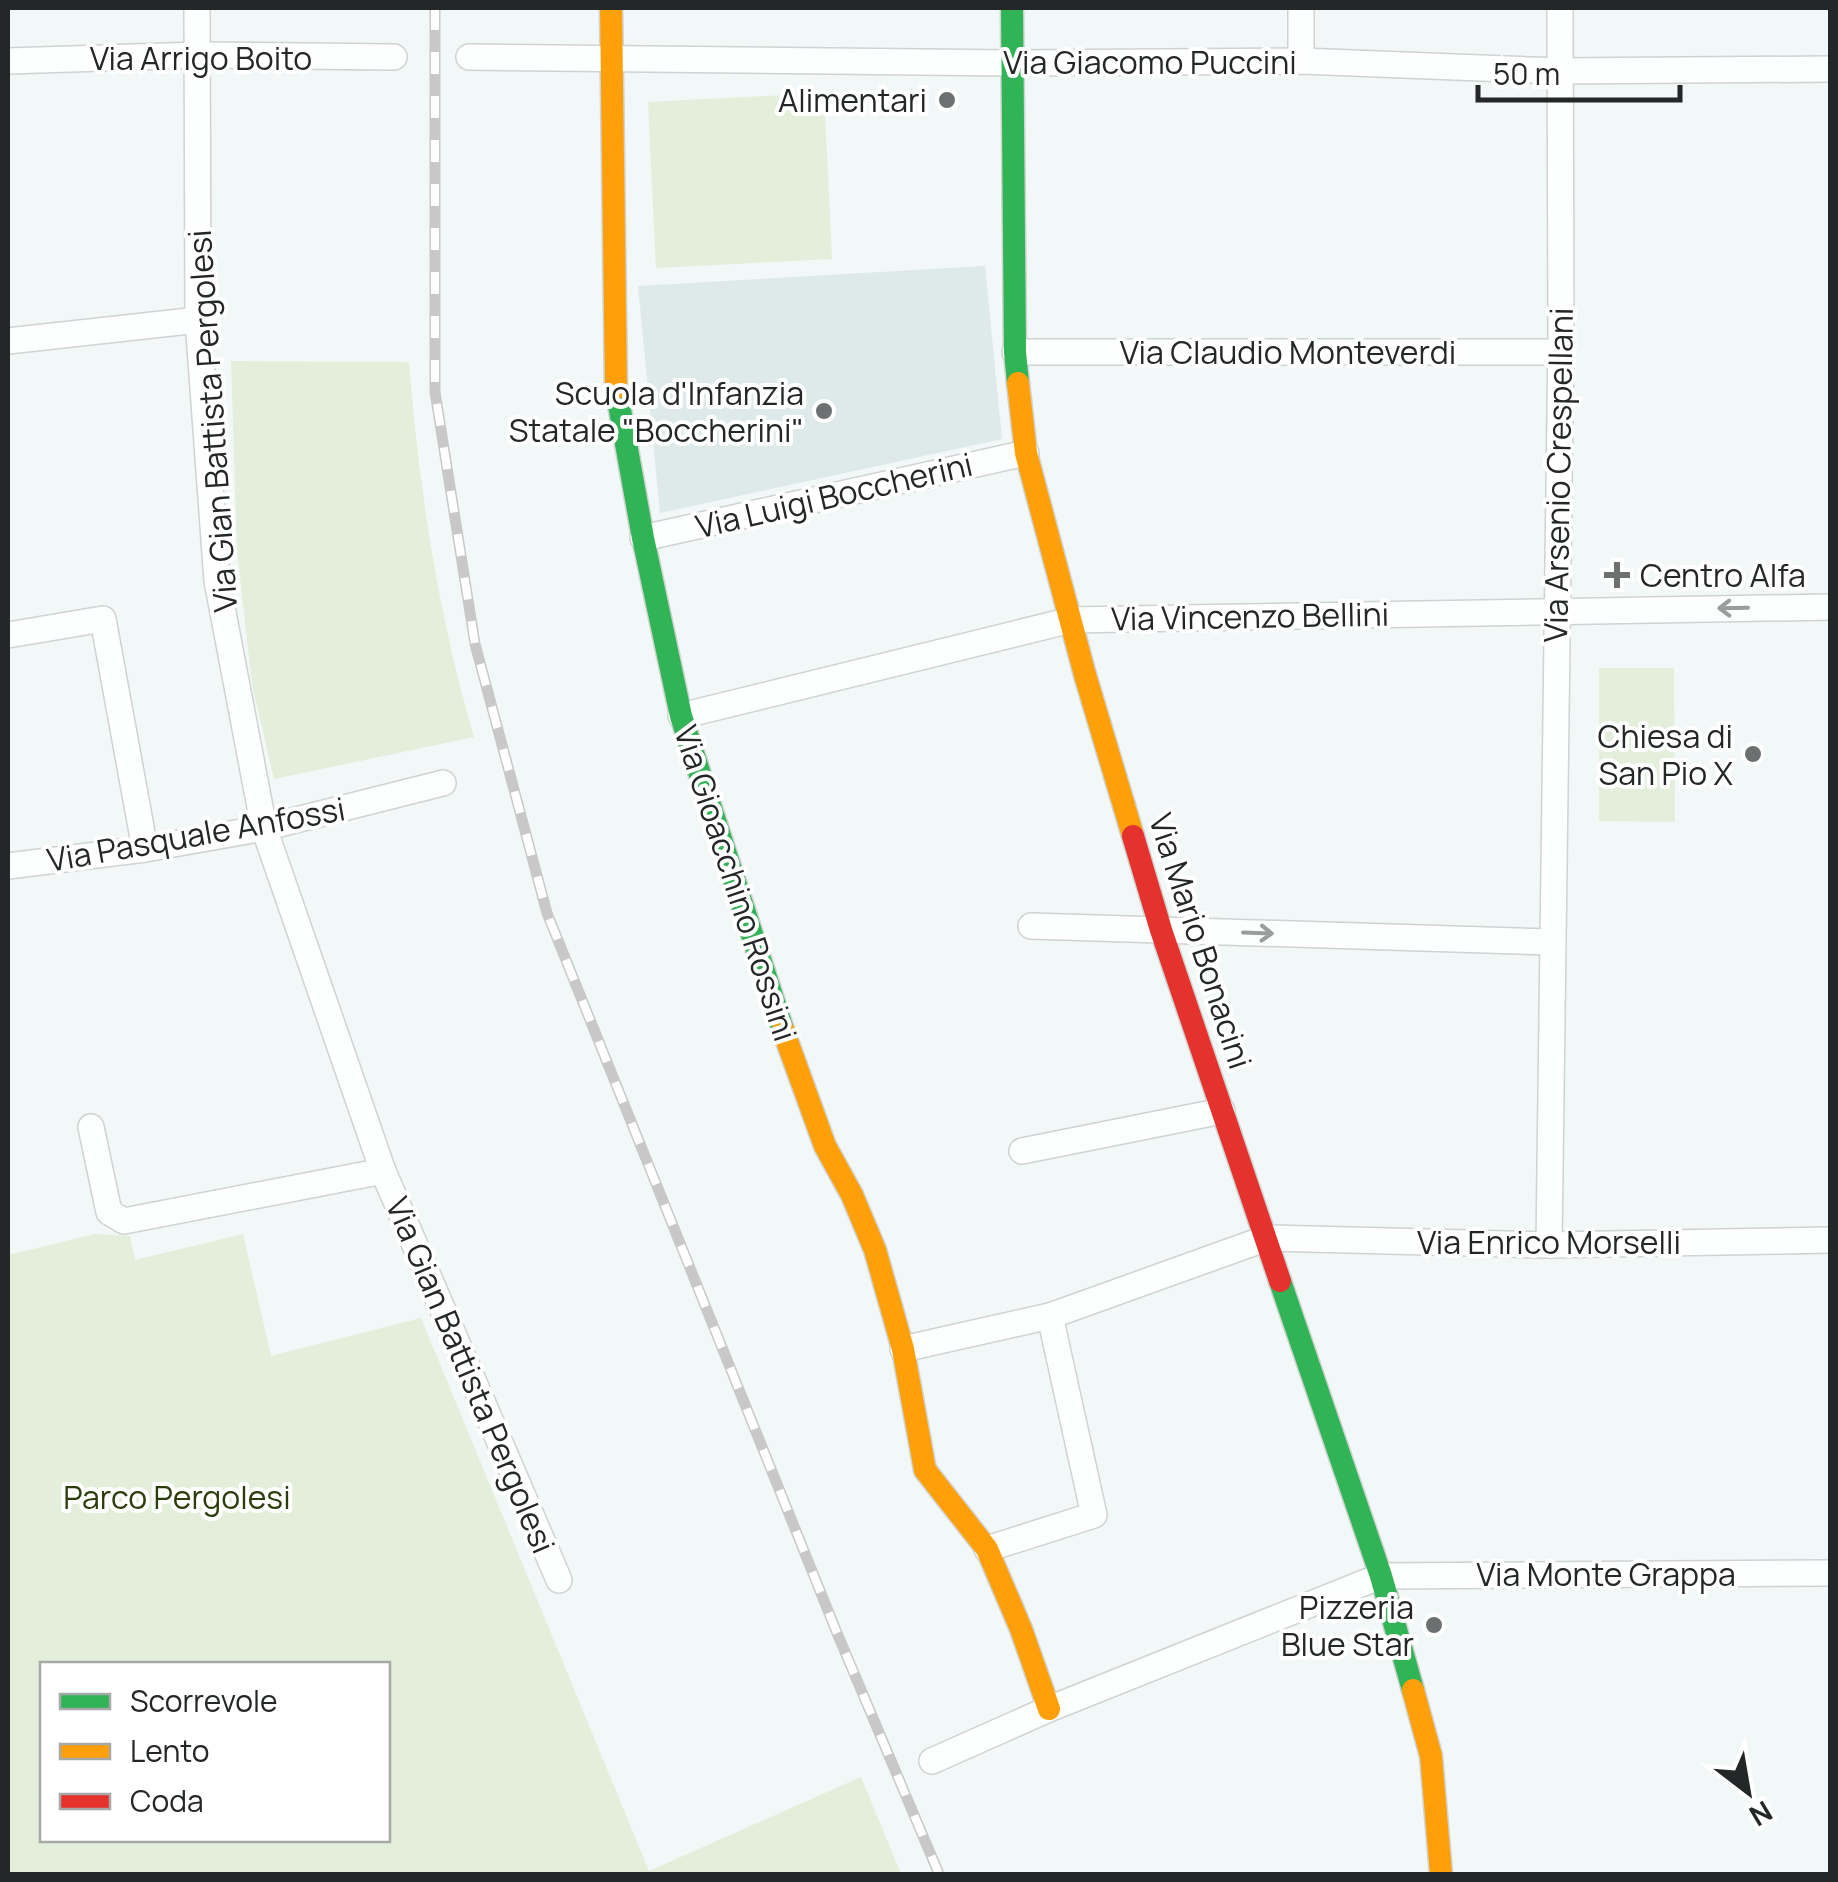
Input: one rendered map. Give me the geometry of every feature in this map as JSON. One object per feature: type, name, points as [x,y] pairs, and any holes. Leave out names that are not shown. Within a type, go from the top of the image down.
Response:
[{"type":"main road","name":"Via Gioacchino Rossini","points":[[611,8],[615,382],[642,538],[681,716],[761,971],[825,1146],[876,1250],[903,1349],[925,1470],[988,1549],[1022,1629],[1049,1709]]},
{"type":"main road","name":"Via Mario Bonacini","points":[[1012,8],[1015,352],[1026,453],[1161,930],[1381,1576],[1431,1756],[1441,1874]]},
{"type":"street","name":"Via Gian Battista Pergolesi","points":[[197,8],[198,320],[217,581],[264,828],[383,1171],[559,1580]]},
{"type":"street","points":[[1300,61],[1302,8]]},
{"type":"street","name":"Via Arsenio Crespellani","points":[[1548,1244],[1560,352],[1560,8]]},
{"type":"street","name":"Via Arrigo Boito","points":[[8,60],[394,57]]},
{"type":"street","name":"Via Giacomo Puccini","points":[[469,57],[1011,63],[1300,61],[1560,71],[1830,69]]},
{"type":"street","points":[[8,341],[198,320]]},
{"type":"street","name":"Via Claudio Monteverdi","points":[[1015,352],[1560,352]]},
{"type":"street","name":"Via Luigi Boccherini","points":[[642,538],[1026,453]]},
{"type":"street","name":"Via Vincenzo Bellini","points":[[681,716],[1071,620],[1830,607]]},
{"type":"street","points":[[8,635],[103,619],[144,849]]},
{"type":"street","name":"Via Pasquale Anfossi","points":[[8,866],[144,849],[264,828],[443,784]]},
{"type":"street","points":[[1031,926],[1551,942]]},
{"type":"street","points":[[1022,1150],[1222,1110]]},
{"type":"street","name":"Via Gian Battista Pergolesi","points":[[92,1128],[109,1212],[124,1221],[383,1171]]},
{"type":"street","points":[[903,1349],[1050,1316],[1267,1238]]},
{"type":"street","name":"Via Enrico Morselli","points":[[1267,1238],[1548,1244],[1830,1240]]},
{"type":"street","points":[[988,1549],[1094,1515],[1050,1316]]},
{"type":"street","name":"Via Monte Grappa","points":[[1381,1576],[1830,1573]]},
{"type":"street","points":[[932,1761],[1049,1709],[1381,1576]]},
{"type":"shaded area","name":"Scuola d'Infanzia Statale \"Boccherini\"","points":[[985,266],[1002,439],[660,513],[638,286]]},
{"type":"green space","points":[[824,93],[832,259],[656,268],[648,102]]},
{"type":"green space","points":[[231,361],[409,362],[432,551],[450,645],[474,737],[274,779],[252,684],[237,550]]},
{"type":"green space","points":[[1599,668],[1674,668],[1675,822],[1599,821]]},
{"type":"green space","name":"Parco Pergolesi","points":[[95,1234],[130,1236],[135,1260],[243,1234],[271,1356],[421,1318],[649,1871],[861,1777],[901,1874],[8,1874],[8,1255]]},
{"type":"railway","points":[[435,8],[435,392],[475,644],[547,913],[837,1633],[939,1874]]},
{"type":"traffic: fast","points":[[1012,8],[1018,383]]},
{"type":"traffic: fast","points":[[616,388],[681,716],[783,1030]]},
{"type":"traffic: fast","points":[[1280,1281],[1381,1576],[1413,1690]]},
{"type":"traffic: slow","points":[[611,8],[616,388]]},
{"type":"traffic: slow","points":[[1018,383],[1026,453],[1133,836]]},
{"type":"traffic: slow","points":[[783,1030],[825,1146],[852,1195],[875,1250],[903,1349],[925,1470],[987,1549],[1049,1709]]},
{"type":"traffic: slow","points":[[1413,1690],[1431,1756],[1441,1874]]},
{"type":"traffic: jam","points":[[1133,836],[1280,1281]]},
{"type":"place","name":"Alimentari","points":[[947,100]]},
{"type":"place","name":"Scuola d'Infanzia Statale \"Boccherini\"","points":[[824,411]]},
{"type":"place","name":"Centro Alfa","points":[[1617,575]]},
{"type":"place","name":"Chiesa di San Pio X","points":[[1753,754]]},
{"type":"place","name":"Pizzeria Blue Star","points":[[1434,1625]]}]
